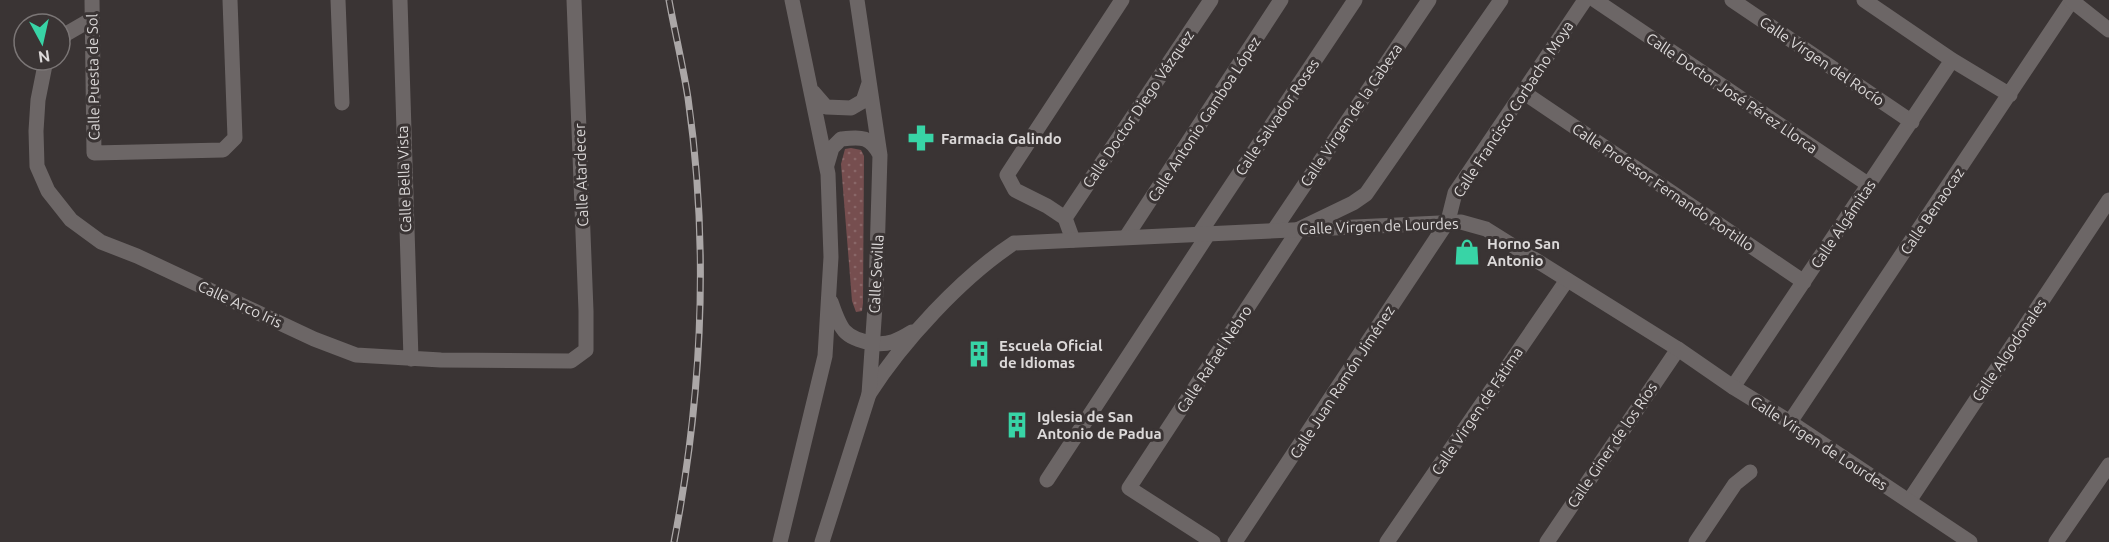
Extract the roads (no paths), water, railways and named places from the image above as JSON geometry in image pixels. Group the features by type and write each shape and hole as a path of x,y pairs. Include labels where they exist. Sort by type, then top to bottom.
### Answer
{"street":[{"name":"Calle Puesta de Sol","path":"92,0 94,153 223,150 235,138 230,0"},
{"path":"338,0 342,103"},
{"name":"Calle Bella Vista","path":"400,0 411,359"},
{"name":"Calle Atardecer","path":"574,0 586,350"},
{"path":"780,542 825,356 831,257 826,166 792,0"},
{"name":"Calle Sevilla","path":"822,542 869,394 880,155 857,0"},
{"path":"1073,240 1065,218 1015,190 1007,175 1122,0"},
{"name":"Calle Doctor Diego Vázquez","path":"1065,218 1211,0"},
{"name":"Calle Antonio Gamboa López","path":"1126,237 1281,0"},
{"name":"Calle Salvador Roses","path":"1047,480 1355,0"},
{"name":"Calle Virgen de la Cabeza","path":"1274,230 1429,0"},
{"path":"1299,229 1353,203 1366,194 1501,0"},
{"name":"Calle Francisco Corbacho Moya","path":"1448,221 1455,193 1585,0"},
{"name":"Calle Doctor José Pérez Llorca","path":"1595,0 1869,186"},
{"name":"Calle Virgen del Rocío","path":"1732,0 1912,122"},
{"path":"1864,0 1952,60 2010,95"},
{"path":"2071,0 2109,30"},
{"name":"Calle Benaocaz","path":"1790,422 2010,95 2071,0"},
{"path":"72,30 92,20"},
{"name":"Calle Algámitas","path":"1733,387 1952,60"},
{"name":"Calle Arco Iris","path":"44,72 38,99 37,166 48,191 71,220 101,242 137,256 324,343 356,355 411,359 571,361 586,350"},
{"path":"810,87 826,107 851,108 863,101 869,79"},
{"name":"Calle Profesor Fernando Portillo","path":"1523,92 1804,282"},
{"path":"826,166 832,148 841,138 869,140 880,155"},
{"name":"Calle Algodonales","path":"1909,501 2109,200"},
{"name":"Calle Virgen de Lourdes","path":"869,394 884,371 922,325 976,272 1014,243 1448,221 1475,224 1678,349 1970,542"},
{"name":"Calle Juan Ramón Jiménez","path":"1235,542 1448,221"},
{"name":"Calle Rafael Nebro","path":"1213,542 1129,488 1299,229"},
{"name":"Calle Virgen de Fátima","path":"1387,542 1567,280"},
{"path":"829,296 839,325 854,340 882,345 899,340 922,325"},
{"name":"Calle Giner de los Ríos","path":"1547,542 1678,349"},
{"path":"2056,542 2109,465"},
{"path":"1696,542 1735,484 1750,472"}],"railway":[{"path":"669,0 686,86 695,153 700,265 696,377 691,432 674,542"}],"place":[{"name":"Farmacia Galindo","path":"921,138"},
{"name":"Horno San Antonio","path":"1467,252"},
{"name":"Escuela Oficial de Idiomas","path":"979,354"},
{"name":"Iglesia de San Antonio de Padua","path":"1017,425"}]}
